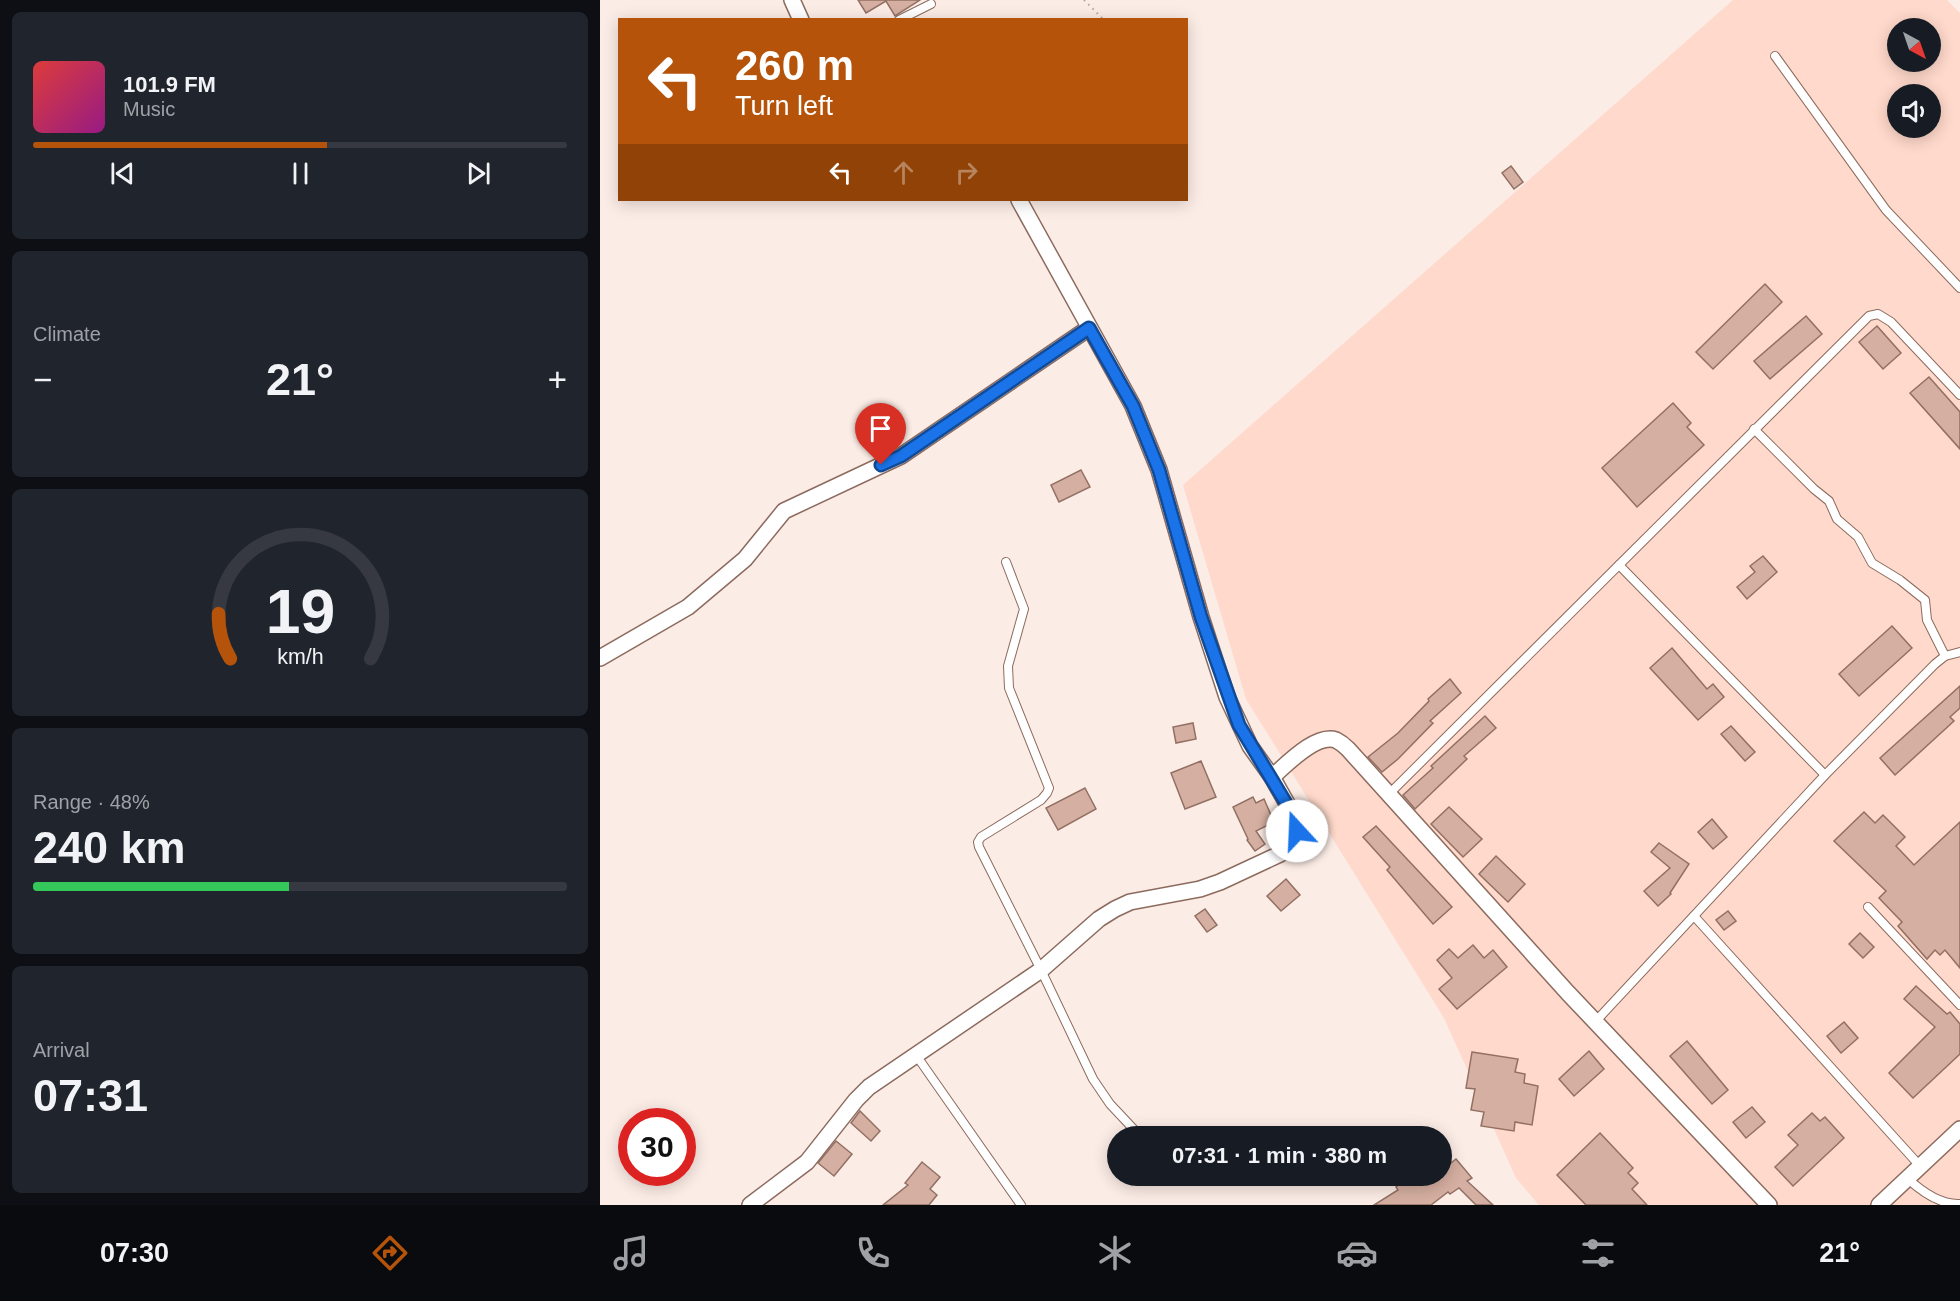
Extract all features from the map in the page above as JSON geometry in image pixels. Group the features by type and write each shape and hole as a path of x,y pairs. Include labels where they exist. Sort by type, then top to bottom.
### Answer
{"street":[{"path":"792,0 800,18"},
{"path":"750,1205 807,1162 869,1087 1041,970 1100,919 1130,902 1200,889 1220,882 1280,854 1292,843 1297,831 1295,818 1272,777 1250,746 1227,697 1201,617 1159,470 1137,416 1020,201"},
{"path":"600,658 688,607 745,559 784,512 901,456 1089,328"},
{"path":"1272,777 1308,747 1323,739 1336,740 1348,749 1560,985 1769,1205"},
{"path":"1879,1205 1960,1129"}],"lane":[{"path":"903,18 931,4"},
{"path":"1775,56 1886,210 1960,288"},
{"path":"1388,795 1869,316 1878,314 1891,322 1960,395"},
{"path":"1754,429 1829,501 1837,519 1858,537 1872,563 1900,580 1925,600 1927,621 1945,656"},
{"path":"1006,562 1024,609 1008,666 1009,688 1049,788 1041,800 987,832 978,842 983,857 1093,1078 1110,1104 1131,1126"},
{"path":"1619,565 1825,775"},
{"path":"1596,1021 1825,775 1945,656 1960,652"},
{"path":"1868,907 1960,1005"},
{"path":"1694,916 1920,1166"},
{"path":"916,1055 1021,1205"},
{"path":"1907,1178 1932,1197 1947,1203 1960,1204"}],"path":[{"path":"1084,0 1102,18"}],"shaded area":[{"path":"1733,0 1947,0 1960,13 1960,1205 1539,1205 1516,1178 1444,1018 1246,699 1183,485"}],"building":[{"path":"858,0 920,0 895,16 886,1 866,13"},
{"path":"1511,166 1523,182 1514,189 1502,173"},
{"path":"1765,284 1782,302 1713,369 1696,352"},
{"path":"1806,316 1822,334 1770,379 1754,361"},
{"path":"1877,326 1901,353 1883,369 1859,342"},
{"path":"1929,377 1960,412 1960,449 1910,393"},
{"path":"1673,403 1691,423 1687,427 1704,445 1637,507 1602,468"},
{"path":"1081,470 1090,487 1059,502 1051,485"},
{"path":"1763,556 1777,572 1747,599 1737,587 1755,572 1750,566"},
{"path":"1892,626 1912,648 1859,696 1839,674"},
{"path":"1672,648 1707,689 1713,684 1724,697 1698,720 1650,668"},
{"path":"1450,679 1461,693 1430,721 1433,723 1398,759 1382,772 1368,757 1398,733 1429,701 1428,699"},
{"path":"1960,686 1960,708 1950,717 1954,721 1895,775 1880,758"},
{"path":"1485,716 1496,728 1464,756 1467,759 1415,809 1403,795"},
{"path":"1193,723 1196,739 1176,743 1173,727"},
{"path":"1731,726 1755,752 1745,761 1721,734"},
{"path":"1201,761 1216,797 1185,809 1171,773"},
{"path":"1085,788 1096,809 1058,830 1046,808"},
{"path":"1253,797 1256,803 1264,799 1274,822 1256,831 1265,844 1255,851 1247,840 1233,807"},
{"path":"1449,807 1482,839 1463,857 1431,824"},
{"path":"1864,812 1875,823 1883,815 1905,837 1896,846 1914,865 1960,822 1960,968 1945,950 1940,955 1935,950 1927,959 1898,926 1902,922 1879,898 1886,891 1834,841"},
{"path":"1712,819 1727,837 1713,849 1698,832"},
{"path":"1376,826 1452,907 1433,924 1387,870 1390,867 1363,837"},
{"path":"1659,843 1689,864 1671,894 1658,906 1644,891 1670,868 1651,852"},
{"path":"1496,856 1525,884 1508,902 1479,874"},
{"path":"1286,879 1300,895 1281,911 1267,896"},
{"path":"1205,909 1217,925 1207,932 1195,916"},
{"path":"1728,911 1736,921 1724,930 1716,920"},
{"path":"1860,933 1874,947 1863,958 1849,944"},
{"path":"1473,945 1484,958 1493,950 1507,967 1457,1009 1439,989 1452,978 1437,960 1449,949 1458,958"},
{"path":"1916,986 1947,1014 1950,1012 1960,1024 1960,1054 1913,1098 1889,1073 1935,1027 1904,999"},
{"path":"1844,1022 1858,1038 1841,1053 1827,1036"},
{"path":"1687,1041 1728,1090 1712,1104 1670,1056"},
{"path":"1589,1051 1604,1069 1574,1096 1559,1079"},
{"path":"1472,1052 1518,1059 1515,1072 1525,1074 1524,1083 1538,1086 1532,1125 1515,1122 1514,1131 1481,1126 1484,1112 1471,1110 1475,1089 1466,1088"},
{"path":"1752,1107 1765,1122 1746,1138 1733,1122"},
{"path":"860,1111 880,1131 871,1141 851,1123"},
{"path":"1812,1113 1820,1121 1825,1117 1844,1138 1793,1186 1775,1167 1798,1145 1788,1135"},
{"path":"1600,1133 1633,1168 1628,1173 1638,1183 1632,1189 1647,1205 1586,1205 1557,1175"},
{"path":"836,1141 852,1154 834,1176 818,1163"},
{"path":"1456,1159 1472,1178 1467,1181 1493,1205 1476,1205 1459,1188 1450,1194 1448,1192 1431,1205 1374,1205 1398,1190 1397,1186 1452,1186 1452,1162"},
{"path":"922,1162 940,1177 930,1189 937,1195 929,1205 883,1205 908,1185 905,1183"}],"route":[{"path":"881,465 901,456 1089,328 1133,406 1159,470 1201,617 1227,697 1250,746 1272,777 1295,818 1297,831"}]}
